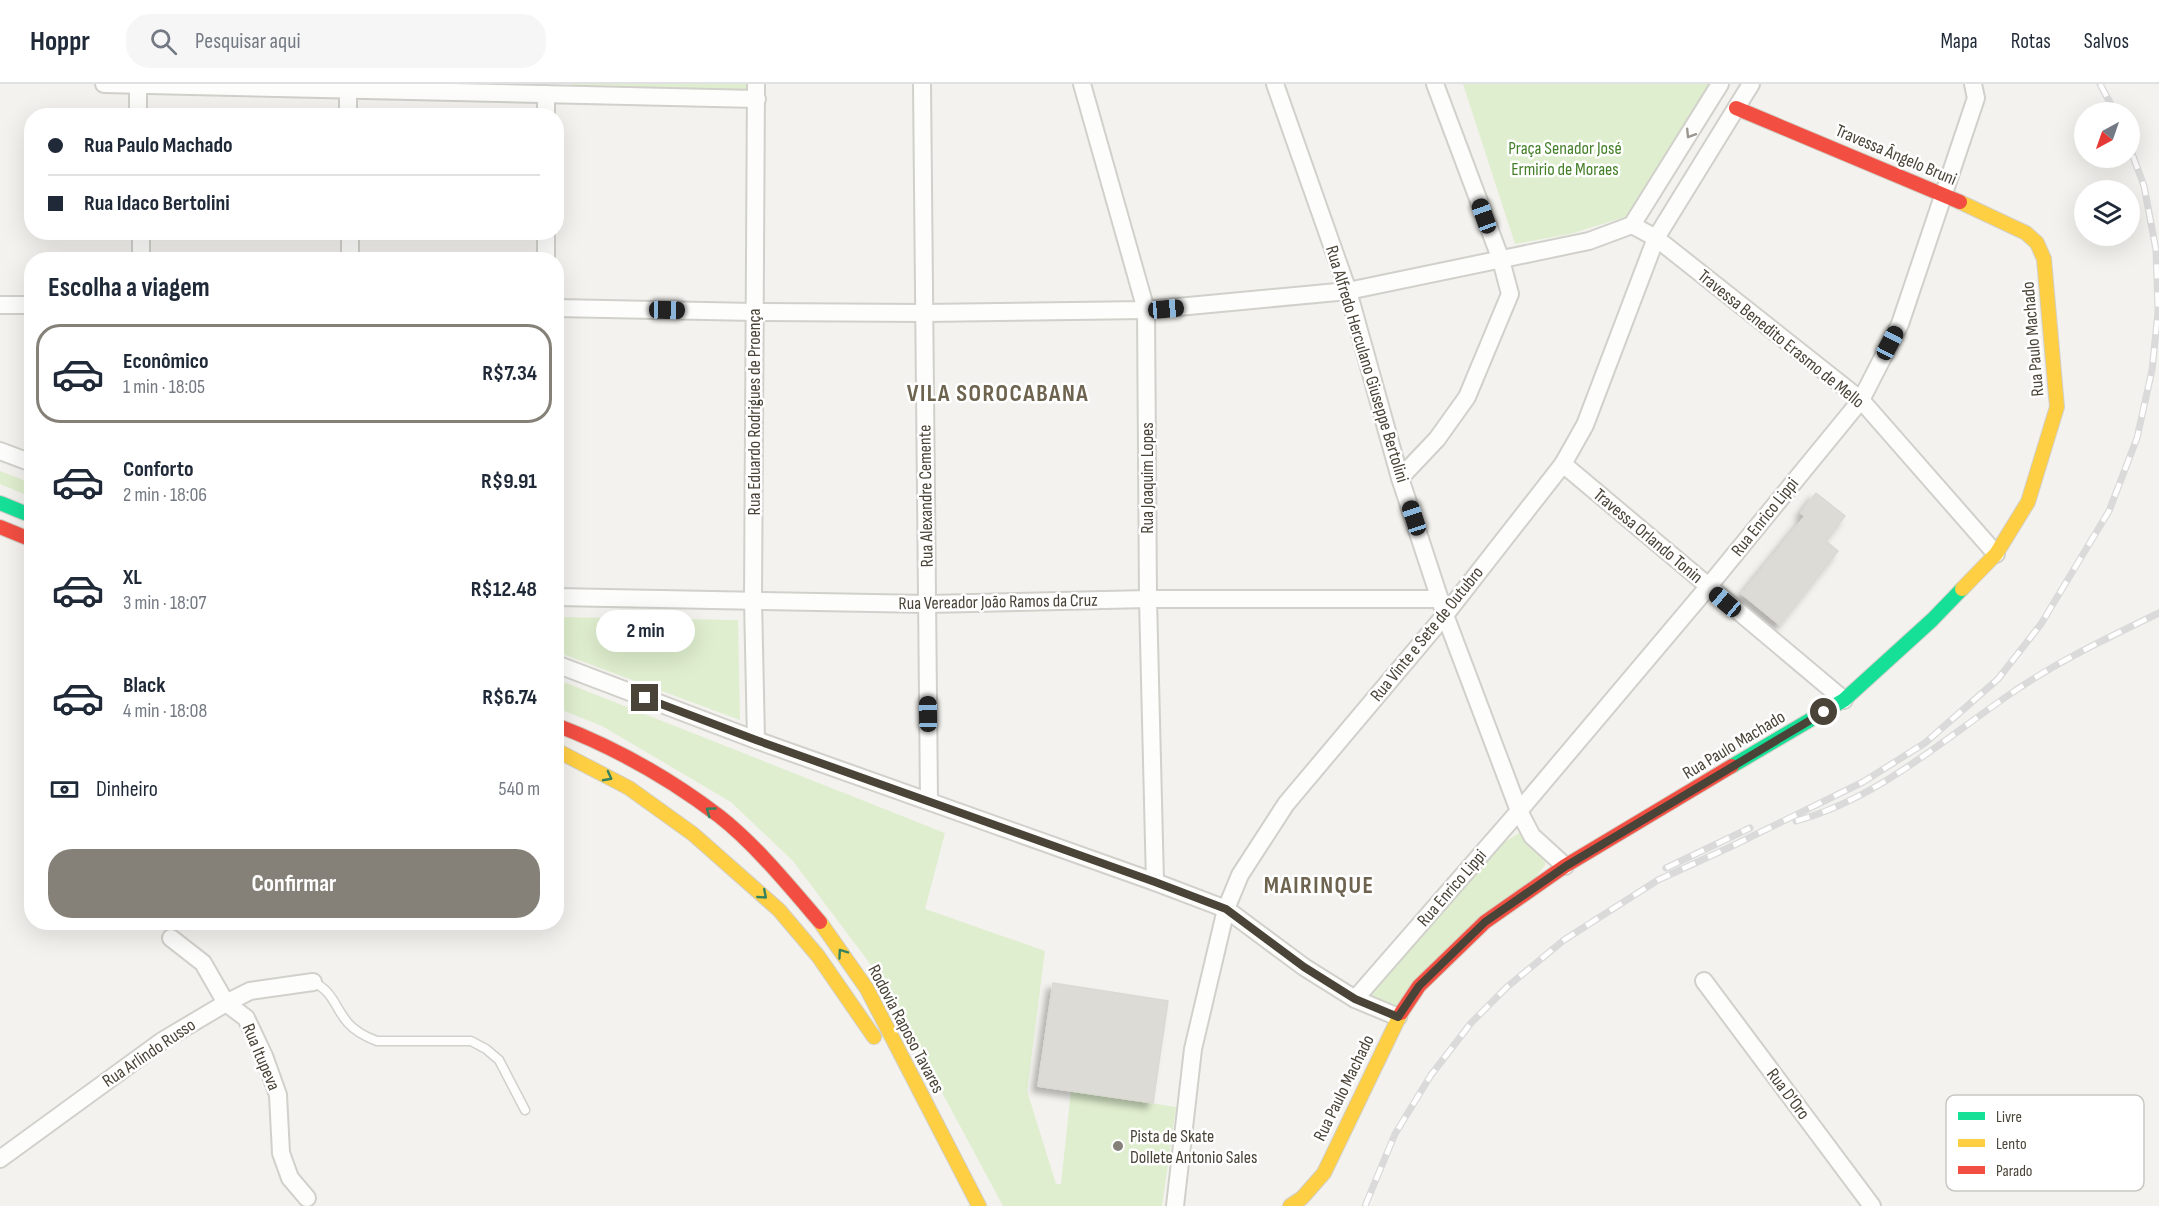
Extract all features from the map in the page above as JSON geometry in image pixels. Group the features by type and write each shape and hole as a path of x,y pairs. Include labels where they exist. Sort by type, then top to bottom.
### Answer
{"main road":[{"name":"Travessa Ângelo Bruni","path":"1736,108 1943,194 2026,233 2037,243"},
{"name":"Rua Paulo Machado","path":"1290,1206 1302,1198 1324,1173 1398,1017 1419,986 1485,922 1566,866 1844,700 1932,620 1996,554 2028,502 2057,407 2044,259 2037,243"},
{"path":"0,503 24,513"},
{"path":"0,527 24,537"},
{"name":"Rodovia Raposo Tavares","path":"564,728 598,741 661,776 720,818 776,871 826,929 867,989 979,1206"},
{"name":"Rodovia Raposo Tavares","path":"564,754 629,788 693,834 779,910 818,956 941,1133"}],"street":[{"path":"104,84 546,94 756,91"},
{"name":"Rua Alexandre Cemente","path":"922,84 929,801"},
{"name":"Rua Joaquim Lopes","path":"1082,84 1146,310 1148,600 1155,882"},
{"name":"Rua Alfredo Herculano Giuseppe Bertolini","path":"1275,84 1348,291 1401,478 1443,607 1519,811 1532,836 1566,866"},
{"path":"1401,478 1437,439 1467,397 1510,294 1501,260 1435,84"},
{"path":"564,308 924,314 1146,310 1348,291 1589,241 1632,225 1720,84"},
{"name":"Rua Vinte e Sete de Outubro","path":"1175,1206 1193,1049 1226,909 1240,875 1286,804 1443,607 1563,464 1585,425 1656,238 1751,84"},
{"name":"Rua Enrico Lippi","path":"1355,999 1519,811 1708,587 1861,400 1900,324 1976,98 1973,84"},
{"path":"138,85 138,108"},
{"path":"348,90 348,108"},
{"name":"Rua Eduardo Rodrigues de Proença","path":"756,91 753,600 756,740"},
{"path":"546,94 546,108"},
{"name":"Travessa Benedito Erasmo de Mello","path":"1632,225 1656,238 1861,400 1996,554"},
{"path":"0,305 24,305"},
{"path":"0,451 24,460"},
{"name":"Travessa Orlando Tonin","path":"1563,464 1844,700"},
{"name":"Rua Vereador João Ramos da Cruz","path":"564,597 927,604 1148,600 1443,607"},
{"path":"564,667 756,740 1226,909 1304,967 1355,999 1398,1017"},
{"name":"Rua Itupeva","path":"171,938 203,963 226,1003 246,1018 264,1056 278,1095 281,1153 290,1178 307,1198"},
{"name":"Rua D'Oro","path":"1704,981 1872,1206"},
{"name":"Rua Arlindo Russo","path":"0,1158 162,1041 226,1003 250,992 313,982"}],"lane":[{"path":"313,982 323,987 331,995 348,1023 363,1036 377,1041 471,1041 486,1049 499,1060 525,1110"}],"green space":[{"path":"571,84 749,84 750,96 571,87"},
{"name":"Praça Senador José Ermirio de Moraes","path":"1463,84 1709,84 1661,169 1625,217 1570,234 1515,244"},
{"path":"0,471 24,480 24,494 0,484"},
{"path":"564,617 738,620 740,720 564,655"},
{"path":"564,682 945,833 925,909 1045,951 1027,1091 1056,1184 1061,1184 1071,1091 1176,1107 1162,1206 1003,1206 880,977 793,861 731,802 602,726 564,711"},
{"path":"1519,833 1534,846 1546,864 1534,879 1394,1009 1371,996 1409,949 1502,844"}],"building":[{"path":"1816,493 1845,516 1826,541 1838,551 1780,625 1742,594 1805,516 1801,513"},
{"path":"1053,983 1168,1001 1153,1103 1038,1086"}],"railway":[{"path":"2100,84 2110,102"},
{"path":"1365,1206 1395,1134 1431,1075 1471,1023 1507,987 1564,940 1658,880 1863,782 1925,743 1998,679 2041,624 2109,511 2137,438 2152,370 2158,312 2156,250 2144,186 2137,168"},
{"path":"1796,821 1825,811 1879,785 2040,674 2159,613"},
{"path":"1666,868 1750,828"}],"traffic: fast":[{"path":"0,503 24,513"},
{"path":"1732,766 1844,700 1932,620 1962,589"}],"traffic: slow":[{"path":"1960,202 2026,233 2037,243 2044,259 2057,407 2028,502 1996,554 1962,589"},
{"path":"564,754 629,788 693,834 779,910 818,956 874,1037"},
{"path":"820,922 867,989 979,1206"},
{"path":"1290,1206 1302,1198 1324,1173 1401,1013"}],"traffic: jam":[{"path":"1736,108 1960,202"},
{"path":"0,527 24,537"},
{"path":"564,728 641,764 719,816 759,853 820,922"},
{"path":"1401,1013 1419,986 1485,922 1565,866 1732,766"}],"place":[{"name":"Pista de Skate Dollete Antonio Sales","path":"1118,1146"}],"district":[{"name":"VILA SOROCABANA","path":"998,393"},
{"name":"MAIRINQUE","path":"1319,885"}],"route":[{"path":"645,698 1226,909 1304,967 1355,999 1398,1017 1419,986 1485,922 1566,866 1824,712"}]}
